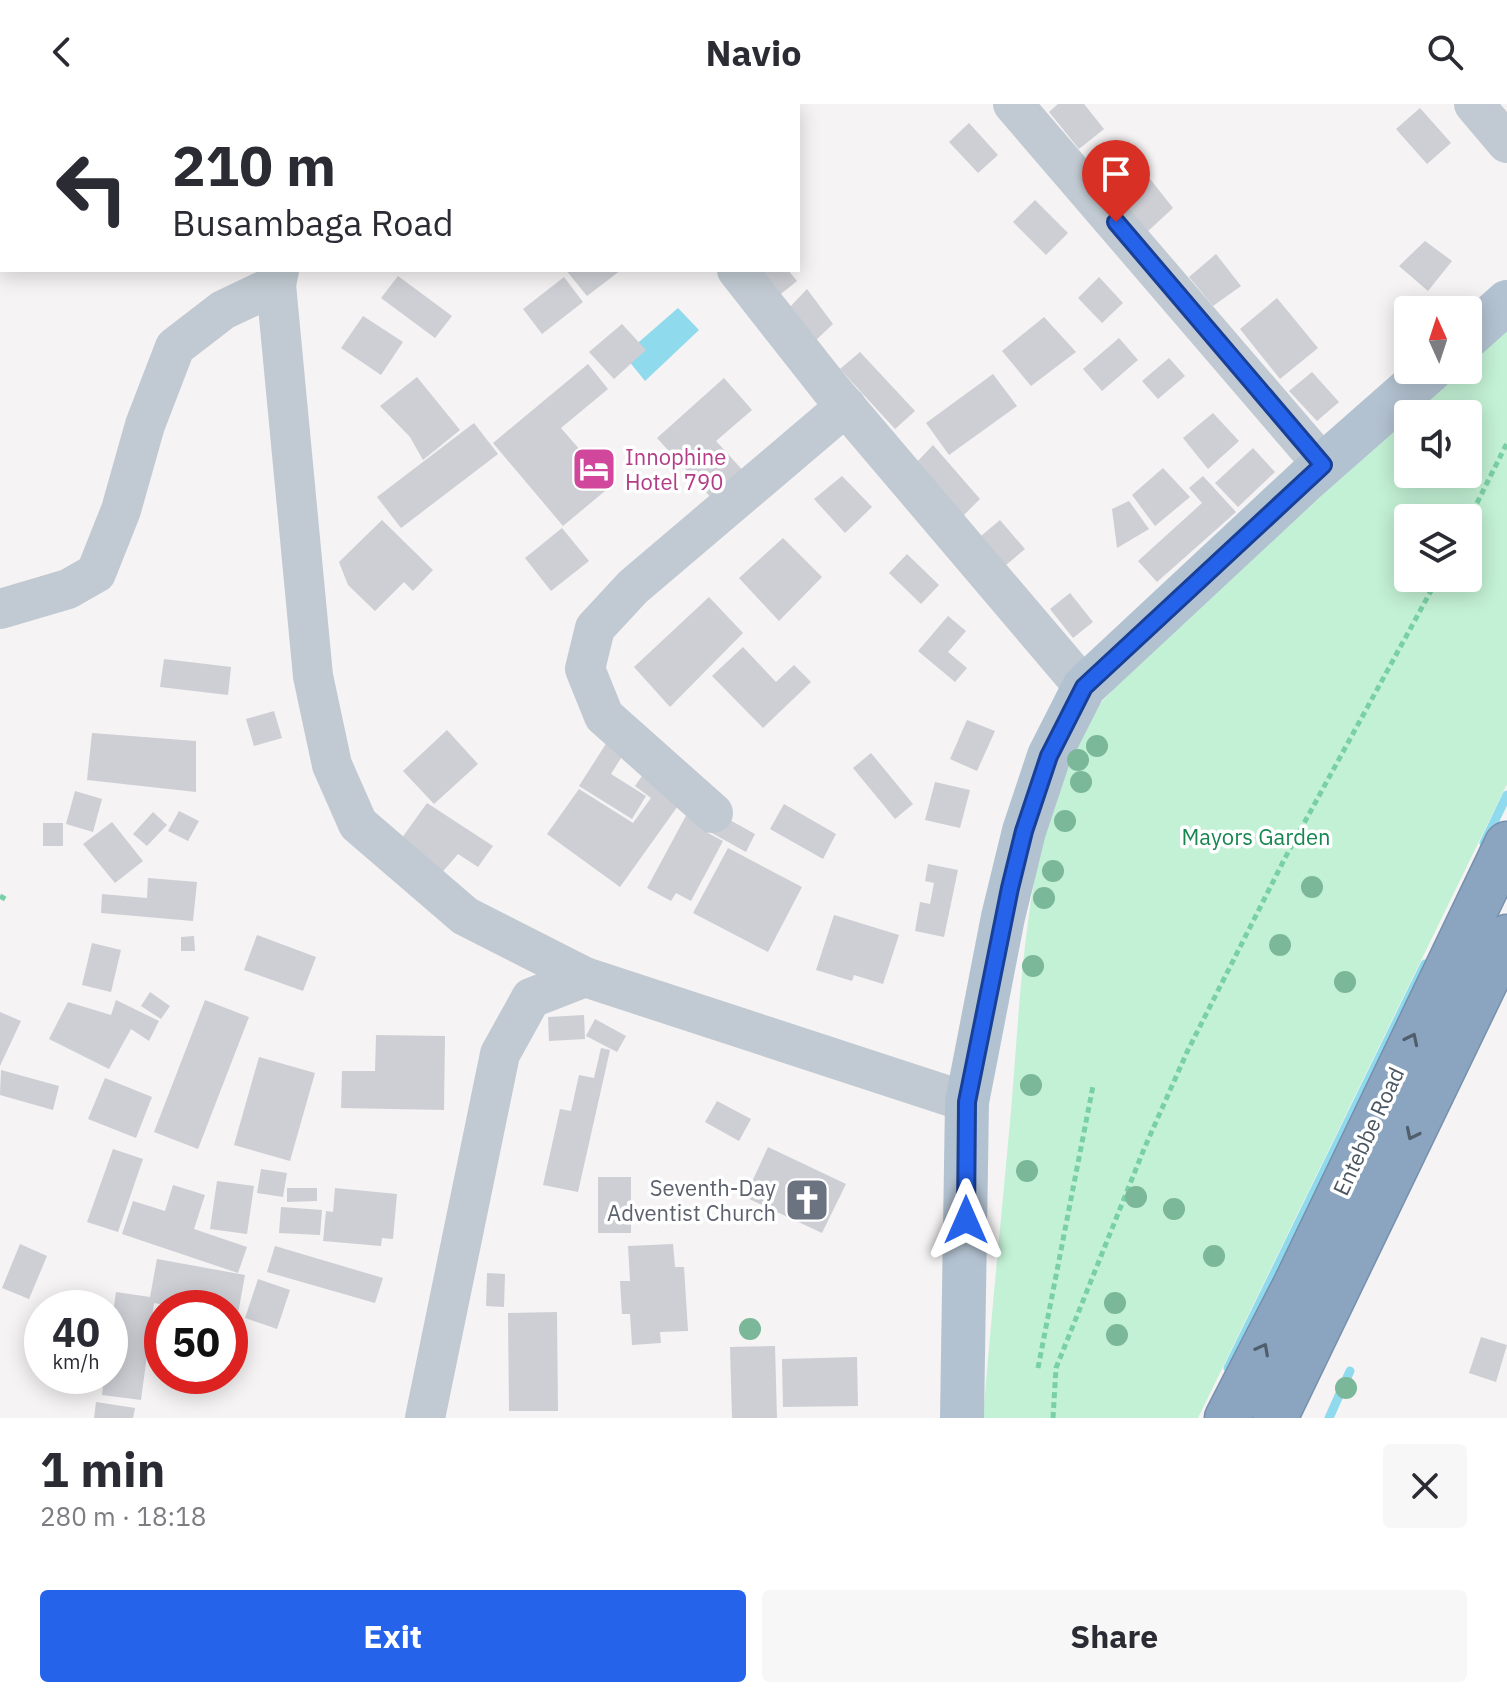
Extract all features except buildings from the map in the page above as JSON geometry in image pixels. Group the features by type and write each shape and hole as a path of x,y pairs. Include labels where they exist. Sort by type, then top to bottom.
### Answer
{"highway":[{"name":"Entebbe Road","path":"1227,1418 1296,1284 1507,844"},
{"name":"Entebbe Road","path":"1275,1418 1507,937"}],"main road":[{"path":"1482,324 1507,302"},
{"path":"962,1418 967,1102 1024,831 1049,756 1084,687 1323,465 1415,384"}],"street":[{"path":"1013,104 1323,465"},
{"path":"1474,104 1507,143"},
{"path":"739,272 846,406 1084,687"},
{"path":"0,609 68,589 96,573 121,510 145,425 175,347 223,310 278,278 313,676 332,765 358,824 465,916 585,977 967,1102"},
{"path":"713,813 604,716 585,669 595,628 633,587 846,406"},
{"path":"425,1418 500,1054 531,998 585,977"}],"path":[{"path":"1476,504 1507,443"},
{"path":"1053,1418 1056,1368 1144,1149 1187,1052 1278,870 1430,592"},
{"path":"0,896 7,900"},
{"path":"1038,1368 1093,1086"}],"green space":[{"name":"Mayors Garden","path":"1507,294 1507,784 1198,1418 983,1418 1032,895 1044,834 1060,778 1082,729 1111,692 1106,681 1394,430 1394,488 1482,488 1482,400 1428,400 1445,384 1482,384 1482,350 1493,340"}],"water":[{"path":"678,308 699,330 645,381 624,355"}],"waterway":[{"path":"1484,843 1507,795"},
{"path":"1228,1368 1425,964"},
{"path":"1329,1418 1350,1371"}],"place":[{"name":"Innophine Hotel 790","path":"594,469"},
{"name":"Seventh-Day Adventist Church","path":"807,1200"}],"route":[{"path":"966,1220 967,1102 1003,917 1024,831 1049,756 1084,687 1323,465 1116,222"}]}
